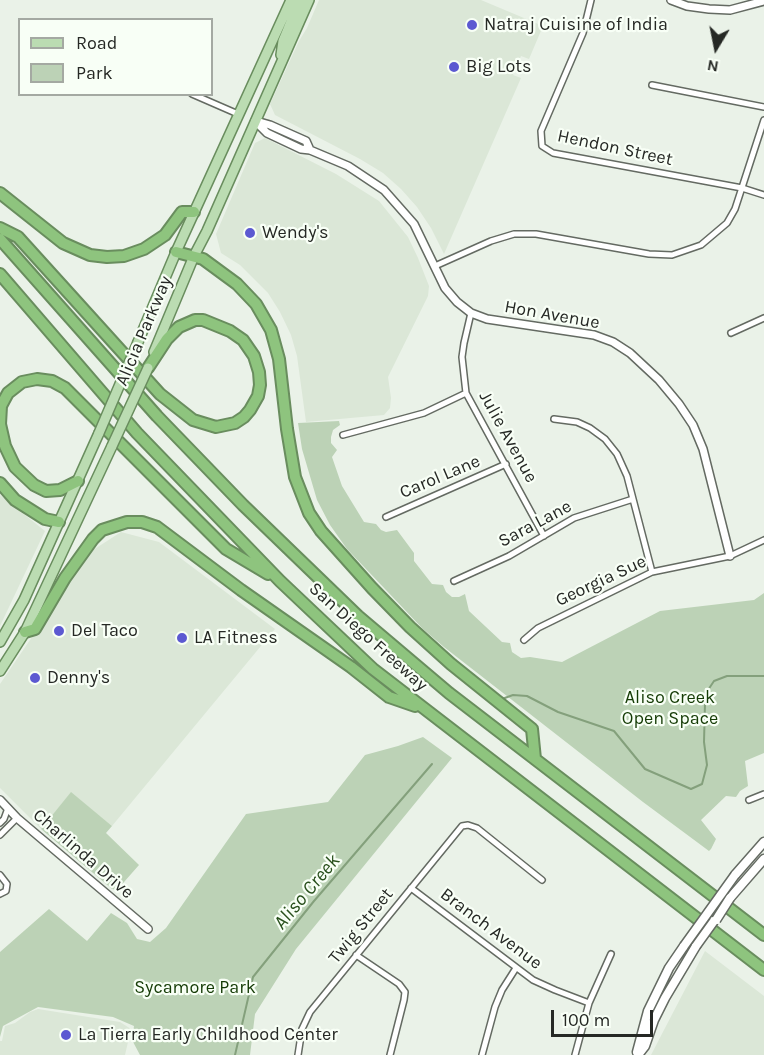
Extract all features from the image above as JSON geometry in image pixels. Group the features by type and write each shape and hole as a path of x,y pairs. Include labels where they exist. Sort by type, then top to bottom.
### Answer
{"highway":[{"path":"0,193 63,243 90,255 107,257 124,256 144,249 165,235 182,212 195,212"},
{"path":"0,228 18,237 160,394 193,420 216,427 235,423 250,410 261,385 254,356 243,340 230,331 203,320 195,320 179,327 167,339 148,369"},
{"name":"San Diego Freeway","path":"0,239 157,416 243,505 358,615 456,699 764,935"},
{"path":"176,252 203,259 237,284 256,304 271,330 279,359 286,429 298,488 309,513 321,531 410,627 451,664 532,729 535,759"},
{"name":"San Diego Freeway","path":"0,274 137,433 280,581 373,669 764,970"},
{"path":"78,481 60,490 46,491 34,485 15,467 5,446 0,424 2,406 8,393 22,382 37,379 52,381 65,388 226,549 280,581"},
{"path":"0,483 15,500 55,522"},
{"path":"23,635 35,629 65,578 102,530 127,522 142,522 157,527 389,697 424,710"}],"main road":[{"name":"Alicia Parkway","path":"0,642 24,600 55,522 78,481 176,252 291,0"},
{"path":"278,69 283,41 300,0"},
{"name":"Alicia Parkway","path":"0,671 23,635 148,369 194,256 309,0"},
{"path":"238,114 255,121"},
{"path":"55,522 75,527"},
{"path":"7,630 23,635"},
{"path":"637,1055 648,1011 669,968 735,875 764,842"},
{"path":"637,1055 645,1046 654,1020 696,946 742,884 764,859"}],"street":[{"name":"Hendon Street","path":"591,0 583,33 541,131 542,146 553,153 742,188 764,195"},
{"path":"671,0 687,6 730,10 764,2"},
{"path":"652,85 764,107"},
{"path":"197,96 238,114"},
{"path":"435,266 490,241 514,234 536,234 649,254 672,255 701,245 713,237 731,216 764,120"},
{"name":"Hon Avenue","path":"255,121 267,133 301,149 310,150 348,166 384,190 414,224 445,288 471,313 487,319 594,335 613,342 630,353 659,380 693,425 703,449 730,556"},
{"name":"Julie Avenue","path":"471,313 462,357 466,393 544,536"},
{"path":"730,333 764,318"},
{"path":"343,435 424,413 466,393"},
{"path":"554,419 582,423 605,439 620,459 652,572"},
{"name":"Carol Lane","path":"386,517 506,464"},
{"name":"Sara Lane","path":"454,581 509,556 574,518 633,499"},
{"name":"Georgia Sue","path":"524,640 537,628 652,572 730,556 764,540"},
{"path":"749,800 764,794"},
{"name":"Charlinda Drive","path":"0,800 17,818 148,929"},
{"path":"0,823 8,808"},
{"path":"0,835 17,818"},
{"name":"Twig Street","path":"298,1055 307,1017 456,833 465,825 477,828 542,880"},
{"path":"0,876 7,884 6,891 0,894"},
{"name":"Branch Avenue","path":"411,888 516,968 546,987 589,1003"},
{"path":"575,1055 589,1003 611,954"},
{"path":"356,955 399,984 405,992 390,1055"},
{"path":"482,1055 495,1007 502,990 516,968"}],"shaded area":[{"path":"319,0 481,0 543,26 529,59 521,56 513,75 521,78 444,254 417,207 383,173 275,115 270,104"},
{"path":"265,138 336,174 379,201 408,237 418,258 429,286 428,296 388,377 390,408 384,415 306,422 297,356 291,335 280,312 268,293 240,265 221,253 216,234 255,143"},
{"path":"0,495 45,531 0,626"},
{"path":"121,532 159,542 275,629 112,826 71,793 41,829 0,788 0,684 90,552"},
{"path":"705,951 764,996 764,1055 651,1055"},
{"name":"La Tierra Early Childhood Center","path":"38,1009 120,1022 131,1029 125,1055 0,1055 0,1041 2,1041 5,1026 15,1023"}],"green space":[{"name":"Aliso Creek Open Space","path":"339,421 340,425 333,430 331,437 331,443 337,450 332,457 342,486 364,522 376,524 386,532 397,530 414,553 414,561 432,584 443,585 452,597 465,594 469,611 502,642 510,643 512,652 521,658 530,657 562,662 660,611 754,600 764,593 764,753 745,761 748,786 736,797 726,796 701,820 716,839 709,851 444,647 423,629 347,549 330,525 317,500 302,449 298,423"},
{"name":"Sycamore Park","path":"423,737 452,758 296,949 255,1014 250,1055 140,1055 132,1040 134,1026 113,1017 38,1007 3,1026 0,1037 0,952 49,909 87,941 111,913 127,923 137,939 150,942 166,928 246,814 328,802 365,755"},
{"path":"71,792 112,826 106,833 139,865 117,890 112,889 41,829"}],"waterway":[{"name":"Aliso Creek","path":"502,699 513,695 527,696 558,712 614,731 645,769 691,789 702,784 707,765 704,742 705,703 708,690 714,681 727,676 764,676"},
{"name":"Aliso Creek","path":"235,1055 253,977 314,901 432,764"}],"place":[{"name":"Natraj Cuisine of India","path":"472,25"},
{"name":"Big Lots","path":"454,67"},
{"name":"Wendy's","path":"250,233"},
{"name":"Del Taco","path":"59,631"},
{"name":"LA Fitness","path":"182,638"},
{"name":"Denny's","path":"35,678"},
{"name":"La Tierra Early Childhood Center","path":"66,1035"}]}
